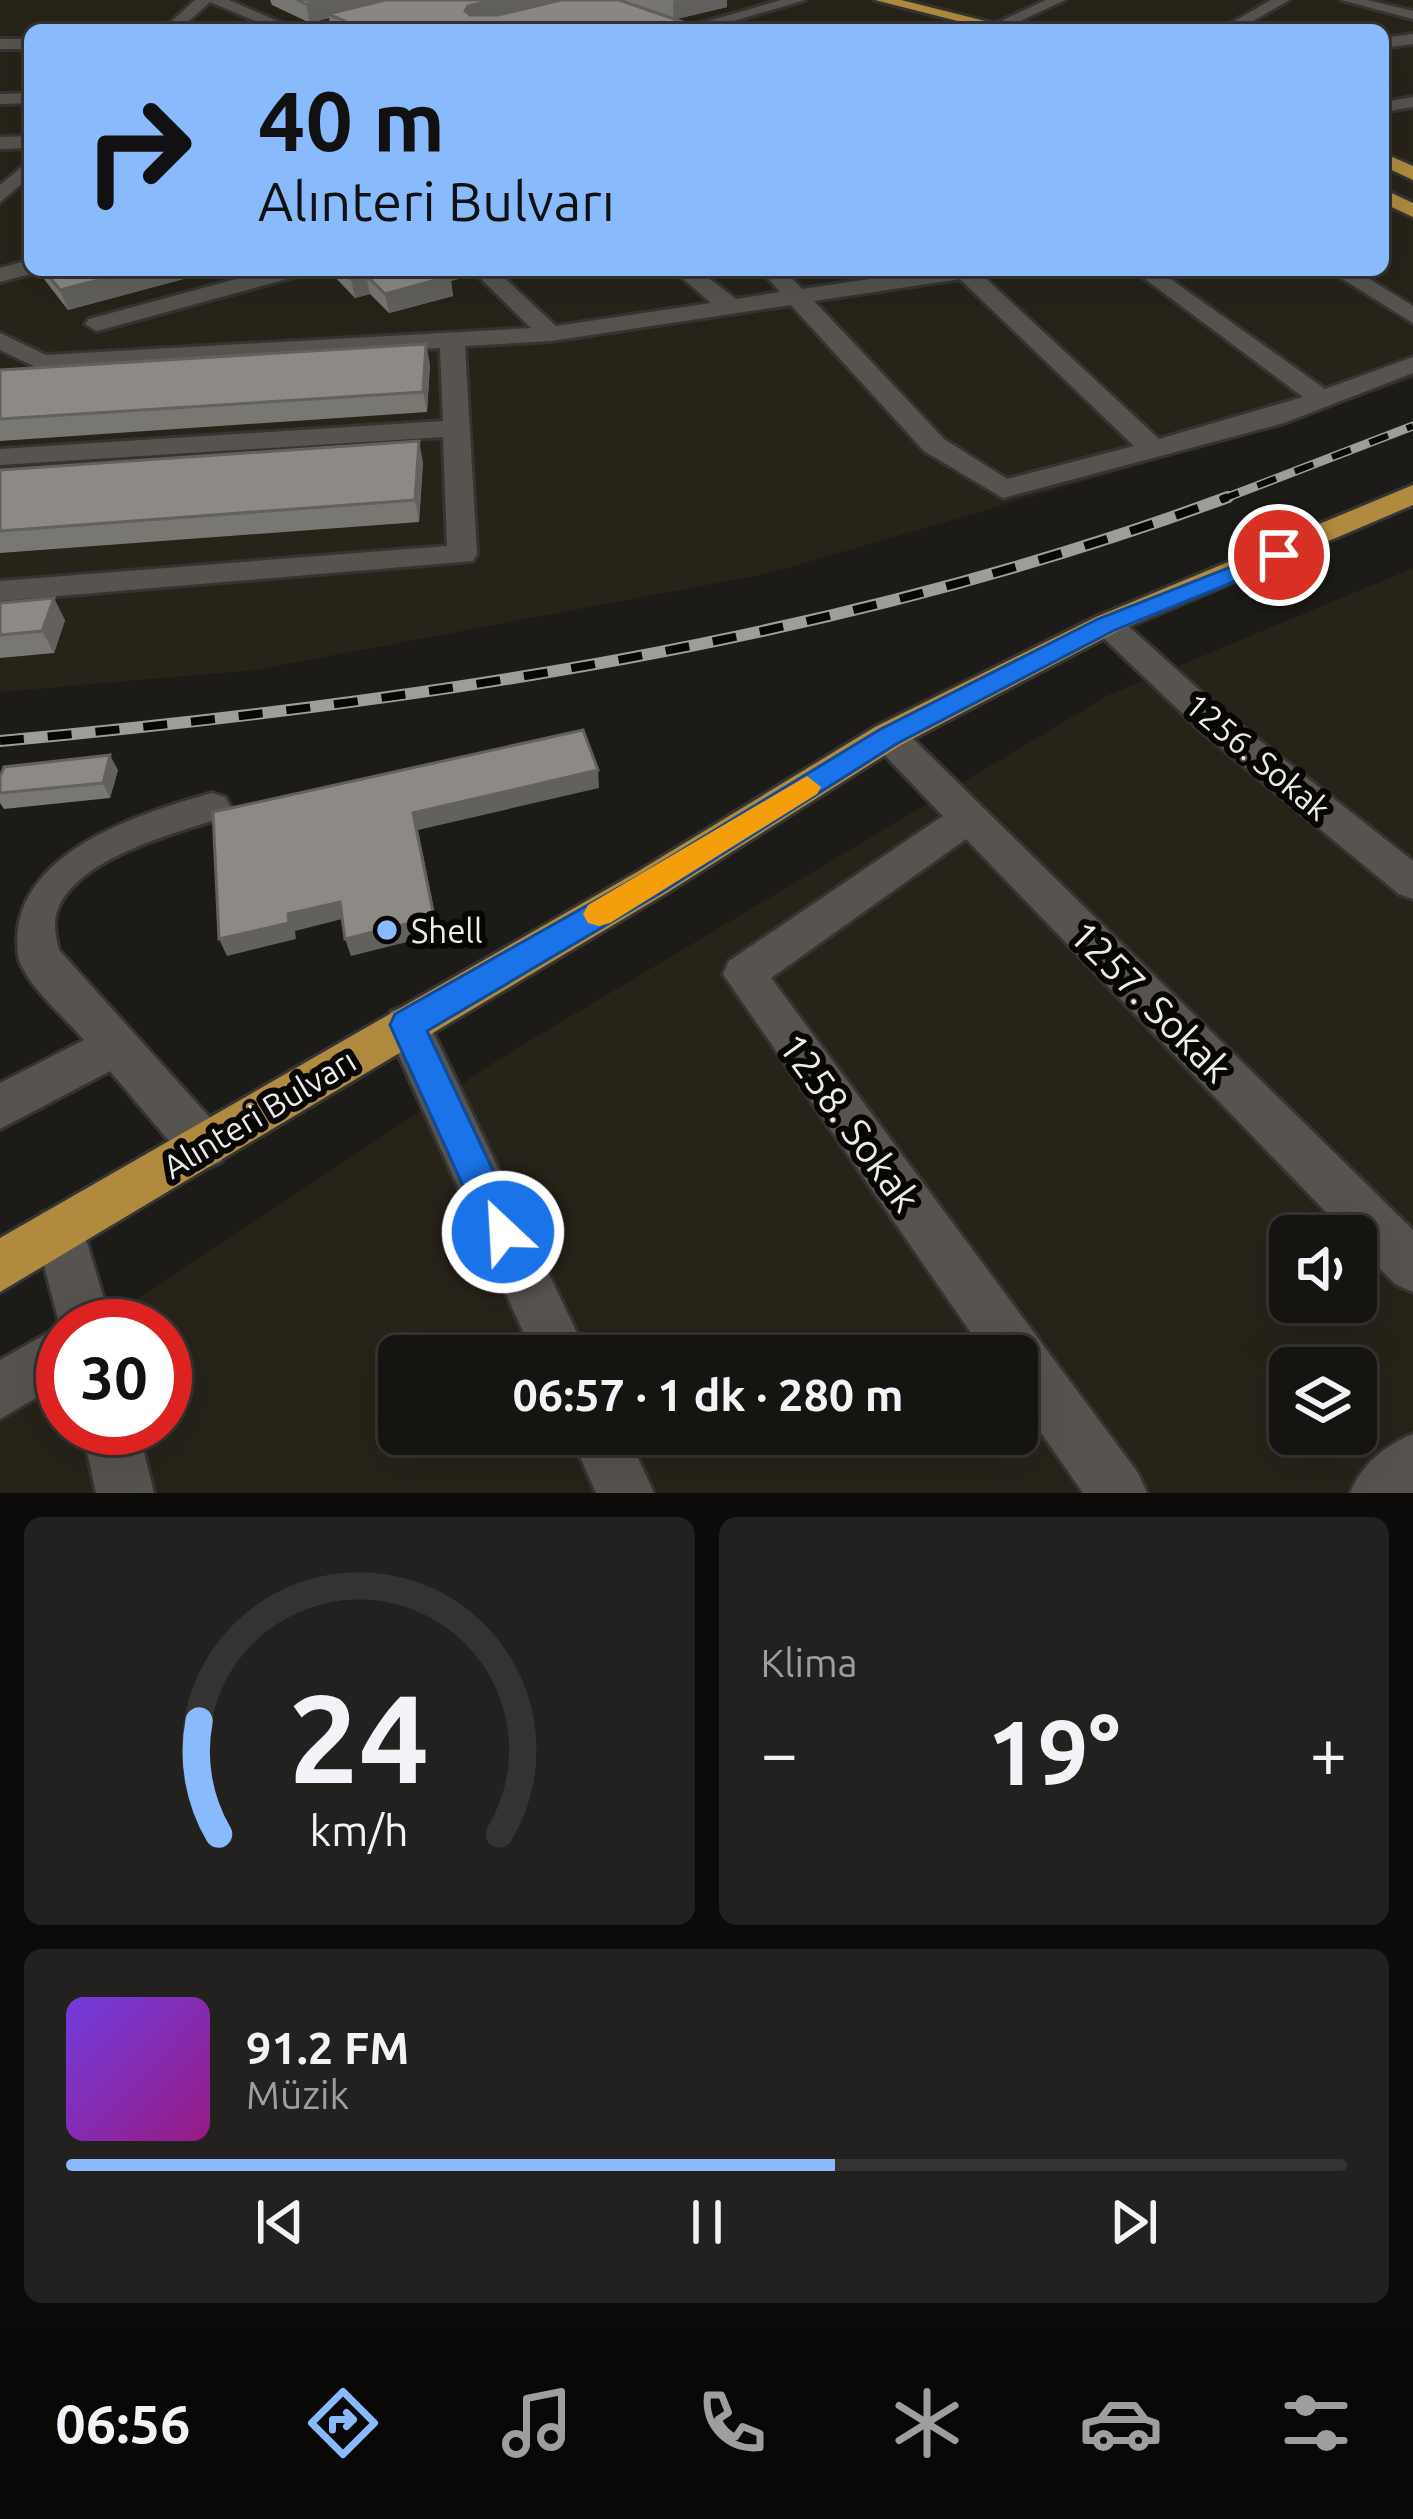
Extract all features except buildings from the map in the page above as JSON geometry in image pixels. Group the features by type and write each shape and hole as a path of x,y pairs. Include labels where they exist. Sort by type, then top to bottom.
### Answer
{"main road":[{"path":"876,3 984,24"},
{"path":"876,3 953,24"},
{"path":"1391,197 1413,212"},
{"name":"Alınteri Bulvarı","path":"0,1266 651,884 888,736 1106,624 1279,555 1413,494"},
{"name":"Alınteri Bulvarı","path":"1279,555 1413,513"}],"street":[{"path":"177,24 205,0"},
{"path":"223,3 261,0"},
{"path":"334,24 436,0"},
{"path":"752,0 774,7"},
{"path":"706,24 798,0"},
{"path":"1013,24 1058,0"},
{"path":"1238,24 1282,0"},
{"path":"1348,0 1413,15"},
{"path":"223,3 275,24"},
{"path":"0,196 24,172"},
{"path":"97,324 272,276"},
{"path":"489,276 550,334"},
{"path":"692,276 730,306"},
{"path":"777,276 934,445 1003,489 1322,399 1413,364"},
{"path":"0,367 550,334 931,276"},
{"path":"970,276 1153,449"},
{"path":"1152,276 1322,399"},
{"path":"1349,276 1413,316"},
{"path":"0,592 462,554 452,338"},
{"path":"0,340 42,362"},
{"path":"0,457 453,428"},
{"name":"1256. Sokak","path":"1106,624 1214,723 1413,883"},
{"name":"1257. Sokak","path":"888,736 1413,1267"},
{"path":"204,1146 31,945 27,931 33,902 62,864 108,839 212,807"},
{"name":"1258. Sokak","path":"970,817 744,974 1118,1493"},
{"path":"407,1025 551,1335"},
{"path":"0,1107 116,1045"},
{"path":"60,1231 79,1299"},
{"path":"0,1392 36,1369"},
{"path":"116,1455 125,1493"},
{"path":"608,1455 625,1493"},
{"path":"1379,1493 1413,1462"}],"shaded area":[{"path":"0,0 1413,0 1413,379 1272,427 770,573 255,670 0,692"},
{"path":"1413,568 1413,1493 0,1493 0,1390 36,1366 36,1455 192,1455 192,1299 137,1299 501,1058 1109,695"}],"railway":[{"path":"1226,498 1413,426"},
{"path":"0,741 311,707 622,659 929,591 1080,548 1226,498"},
{"path":"1220,500 1226,498"}],"slow traffic":[{"path":"599,914 807,787"}],"place":[{"name":"Shell","path":"387,930"}],"route":[{"path":"503,1232 407,1025 651,884 888,736 1106,624 1279,555"}]}
